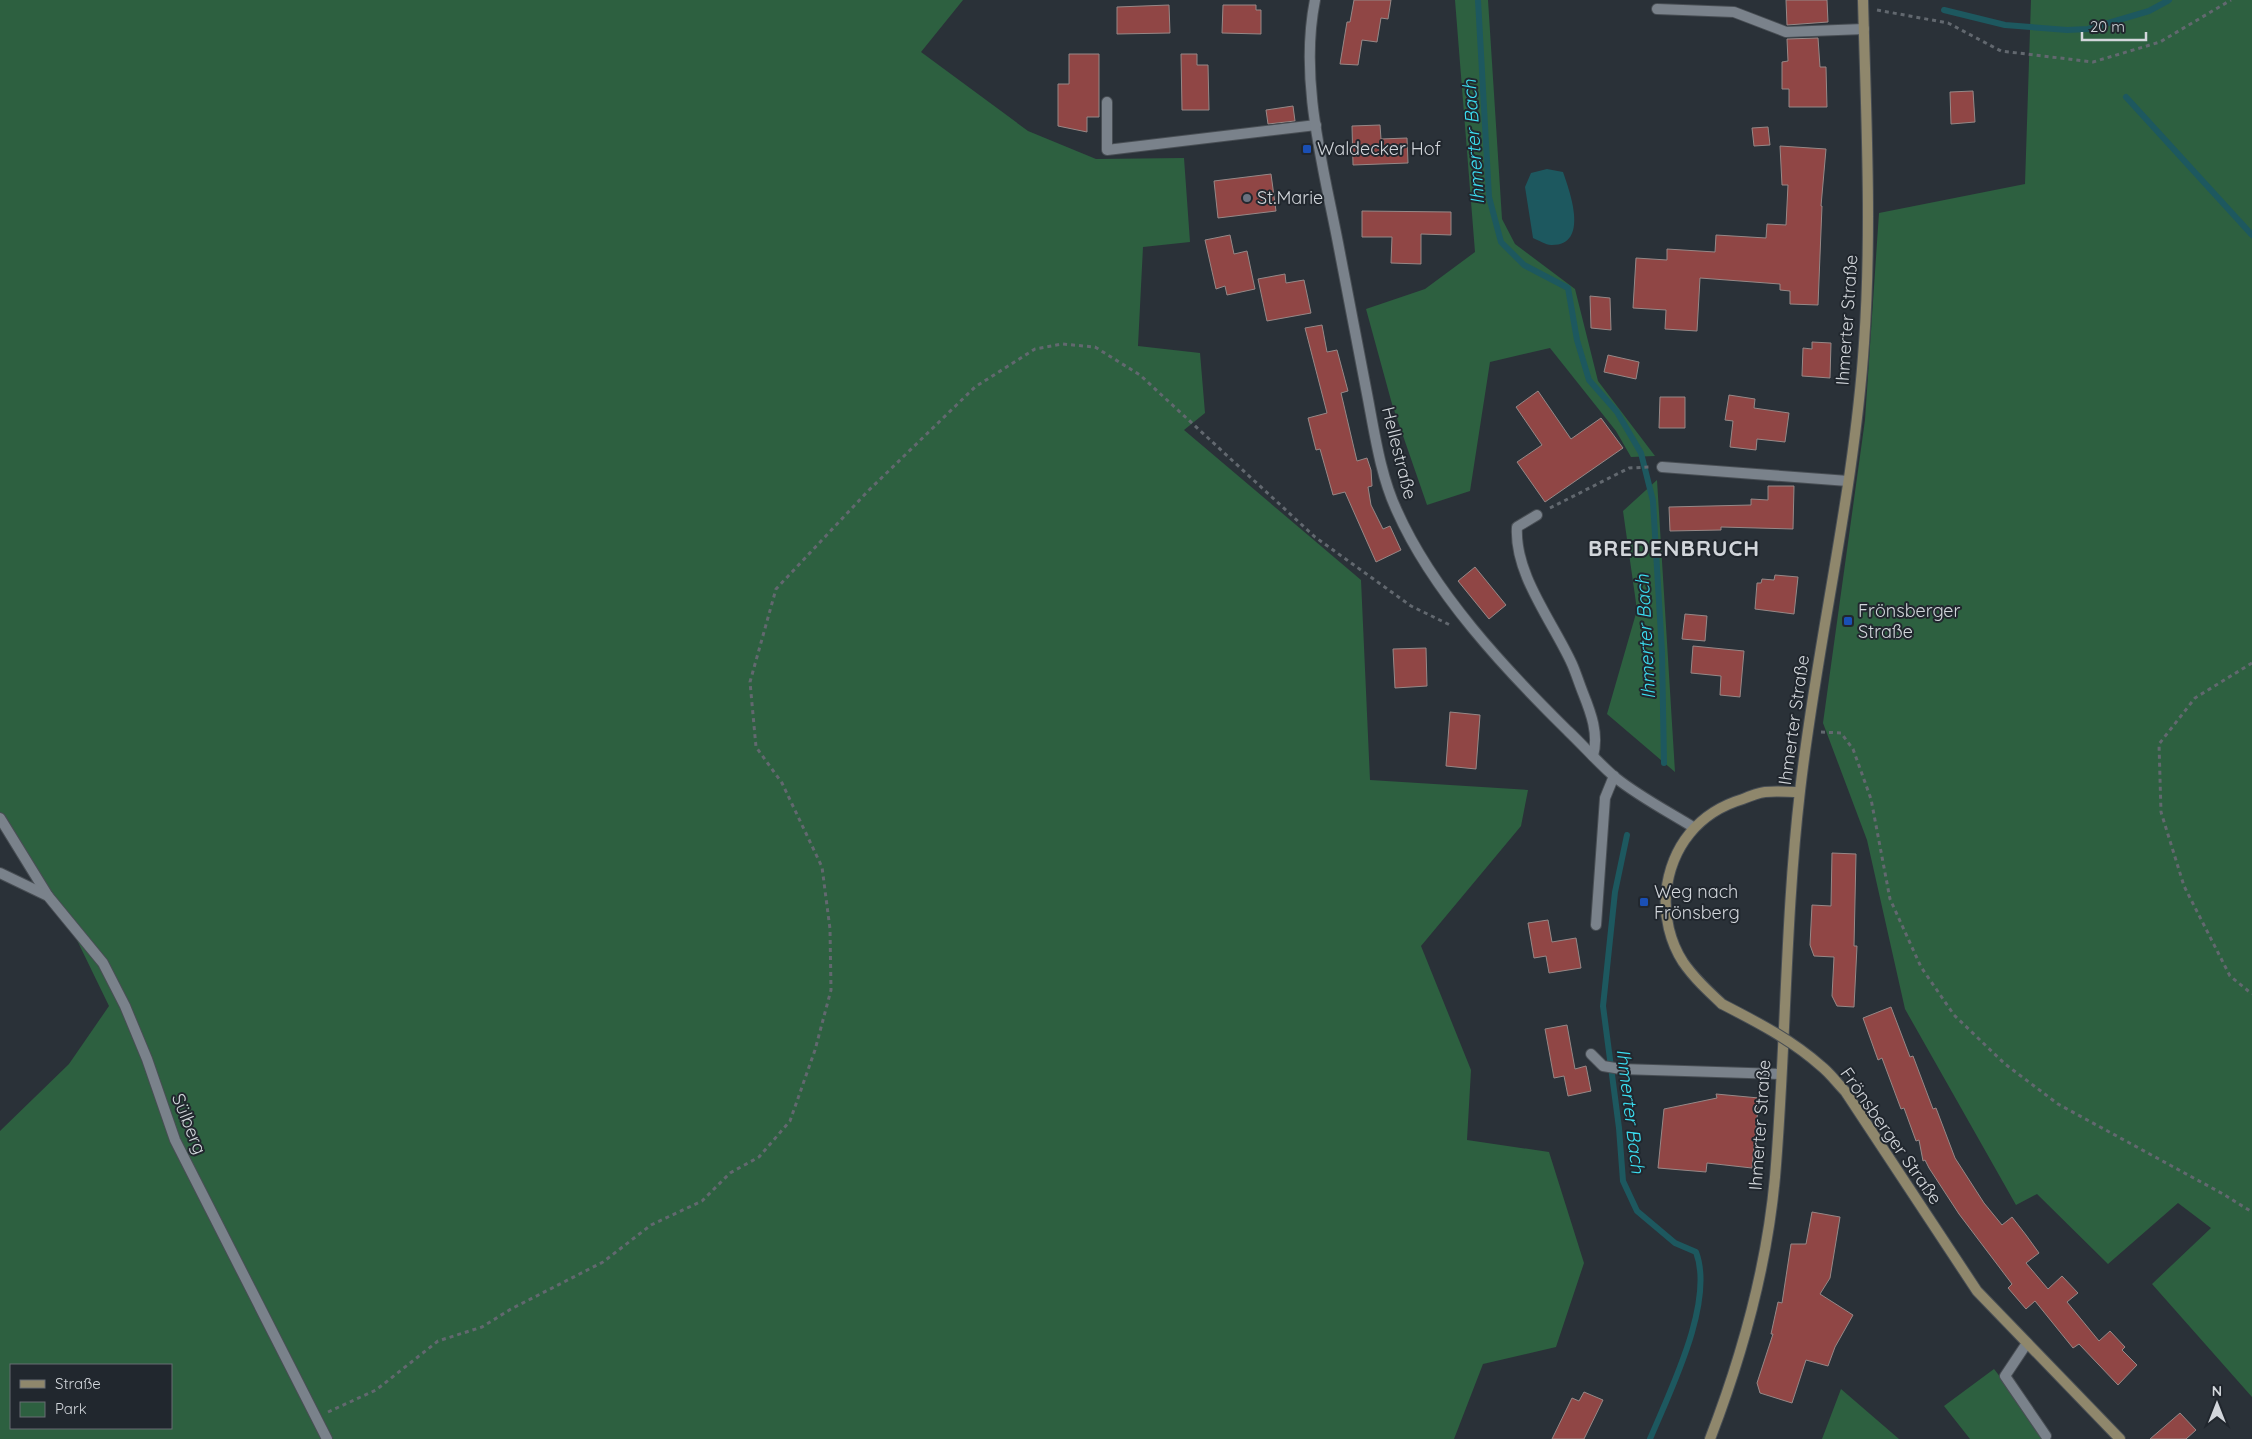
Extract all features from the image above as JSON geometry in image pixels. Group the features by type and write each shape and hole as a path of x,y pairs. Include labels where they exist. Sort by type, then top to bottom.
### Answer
{"main road":[{"name":"Ihmerter Straße","path":"1710,1439 1723,1405 1743,1340 1762,1261 1775,1180 1780,1074 1800,792 1825,618 1848,481 1864,344 1869,219 1863,4"},
{"name":"Frönsberger Straße","path":"1800,792 1764,792 1736,801 1714,811 1693,827 1681,844 1668,878 1666,901 1667,922 1682,961 1698,982 1722,1004 1768,1028 1795,1045 1822,1066 1845,1091 1977,1290 2120,1439"}],"street":[{"name":"Hellestraße","path":"1315,0 1311,19 1310,48 1316,125 1373,423 1384,473 1396,510 1436,578 1484,642 1531,695 1614,776 1642,797 1693,827"},
{"path":"1657,9 1734,12 1786,32 1864,29"},
{"path":"1107,102 1107,150 1316,125"},
{"path":"1662,467 1848,481"},
{"path":"1537,515 1517,527 1516,544 1532,588 1572,664 1588,705 1595,735 1596,746 1593,756"},
{"path":"1596,925 1605,798 1614,776"},
{"path":"0,818 48,896"},
{"name":"Sülberg","path":"0,873 48,896 103,962 125,1006 143,1050 175,1140 327,1439"},
{"path":"1591,1054 1603,1066 1621,1069 1780,1074"},
{"path":"2028,1343 2005,1376 2046,1436"}],"path":[{"path":"1863,4 1948,23 2001,51 2093,62 2160,42 2231,0"},
{"path":"317,1418 376,1390 438,1341 482,1327 511,1309 603,1262 651,1225 702,1201 730,1173 759,1157 790,1121 815,1050 832,990 830,929 822,867 782,783 756,747 750,682 776,589 868,490 975,387 1035,349 1062,344 1095,347 1140,375 1315,537 1411,606 1451,626"},
{"path":"1537,515 1630,468"},
{"path":"2252,663 2196,698 2159,744 2161,812 2184,886 2230,976 2252,994"},
{"path":"1842,733 1853,749 1871,799 1890,899 1921,967 1954,1015 2005,1064 2058,1104 2223,1194 2252,1212"}],"green space":[{"path":"0,0 963,0 921,52 1028,131 1096,159 1184,158 1190,242 1143,247 1138,346 1200,353 1205,413 1184,430 1361,580 1370,780 1528,790 1521,826 1421,946 1471,1070 1467,1140 1549,1152 1584,1263 1556,1347 1483,1364 1454,1439 0,1439 0,1131 69,1064 109,1006 75,936 0,824"},
{"path":"1455,0 1488,0 1502,219 1515,244 1575,289 1598,381 1655,456 1631,457 1616,431 1550,348 1490,362 1470,491 1427,505 1392,404 1366,309 1425,289 1475,252"},
{"path":"2031,0 2252,0 2252,1397 2152,1284 2211,1228 2178,1203 2108,1264 2037,1194 2016,1205 1905,1009 1867,840 1823,723 1865,420 1879,213 2025,184"},
{"path":"1657,480 1675,772 1607,714 1637,610 1623,511"},
{"path":"1994,1369 2046,1436 2042,1439 1970,1439 1944,1406"},
{"path":"1841,1389 1899,1439 1822,1439"}],"water":[{"path":"1547,169 1563,172 1573,204 1574,216 1574,228 1570,237 1563,243 1551,245 1533,238 1525,187 1531,173"}],"building":[{"path":"1354,0 1391,0 1388,19 1381,18 1377,42 1362,40 1358,65 1340,64 1347,22 1350,22"},
{"path":"1786,0 1827,0 1828,22 1787,25"},
{"path":"1169,5 1170,33 1117,34 1117,7"},
{"path":"1223,5 1256,5 1256,10 1261,10 1261,34 1222,33"},
{"path":"1818,38 1820,67 1826,67 1827,107 1789,107 1789,89 1782,89 1782,62 1788,61 1787,39"},
{"path":"1069,54 1099,54 1099,117 1087,117 1087,132 1058,126 1058,84 1069,84"},
{"path":"1181,54 1197,54 1197,65 1208,65 1209,110 1182,110"},
{"path":"1973,91 1975,122 1951,124 1950,92"},
{"path":"1293,106 1295,121 1268,124 1266,110"},
{"path":"1380,125 1381,139 1407,138 1408,163 1353,165 1352,126"},
{"path":"1768,127 1770,145 1754,146 1752,128"},
{"path":"1780,146 1826,149 1821,206 1818,305 1790,304 1790,291 1780,290 1780,284 1700,278 1697,331 1665,329 1666,310 1633,308 1636,258 1667,260 1667,249 1715,252 1716,235 1766,238 1767,224 1786,225 1788,185 1782,185"},
{"path":"1271,174 1276,211 1218,218 1214,181"},
{"path":"1362,211 1451,212 1451,235 1421,234 1421,264 1391,263 1392,237 1362,237"},
{"path":"1230,235 1234,254 1247,251 1255,289 1227,295 1225,286 1216,289 1205,240"},
{"path":"1285,274 1286,283 1304,280 1311,313 1267,321 1258,279"},
{"path":"1590,296 1610,298 1611,330 1591,328"},
{"path":"1322,325 1327,352 1337,350 1348,391 1341,393 1357,461 1367,458 1371,470 1372,486 1368,487 1371,505 1383,529 1390,526 1401,550 1376,562 1345,492 1333,495 1320,449 1316,450 1308,418 1327,413 1305,328"},
{"path":"1812,342 1831,343 1830,378 1802,376 1803,348 1812,349"},
{"path":"1608,355 1639,362 1636,379 1604,372"},
{"path":"1538,391 1571,439 1601,418 1623,448 1545,502 1517,462 1542,445 1516,407"},
{"path":"1729,395 1755,399 1754,408 1789,413 1785,442 1757,439 1756,450 1730,447 1733,421 1725,420"},
{"path":"1660,397 1685,397 1685,428 1659,428"},
{"path":"1768,486 1794,486 1793,529 1721,527 1721,530 1670,531 1669,507 1751,505 1751,499 1768,500"},
{"path":"1475,567 1506,605 1489,619 1458,581"},
{"path":"1775,575 1798,577 1794,614 1755,609 1757,583 1761,583 1762,579 1774,580"},
{"path":"1685,614 1707,616 1705,641 1682,639"},
{"path":"1693,646 1744,651 1740,697 1720,695 1721,676 1691,673"},
{"path":"1426,648 1427,686 1395,688 1393,649"},
{"path":"1450,712 1480,715 1476,769 1446,766"},
{"path":"1832,853 1856,854 1854,946 1857,946 1854,1007 1837,1006 1832,996 1834,957 1814,956 1810,945 1812,905 1831,906"},
{"path":"1548,920 1552,942 1576,938 1581,968 1549,973 1546,956 1534,958 1528,923"},
{"path":"1891,1007 1910,1057 1913,1056 1933,1109 1936,1108 1955,1158 1984,1203 2002,1225 2012,1217 2026,1235 2039,1253 2026,1263 2048,1289 2062,1276 2078,1293 2067,1302 2099,1341 2110,1331 2125,1347 2122,1350 2137,1365 2118,1385 2079,1344 2073,1348 2035,1301 2026,1309 2008,1288 2012,1284 1959,1214 1925,1160 1923,1161 1919,1140 1916,1141 1904,1108 1901,1109 1882,1058 1878,1060 1863,1018"},
{"path":"1567,1025 1575,1069 1586,1066 1591,1091 1568,1096 1564,1076 1554,1078 1545,1029"},
{"path":"1716,1094 1759,1098 1752,1168 1707,1163 1706,1172 1658,1168 1664,1109 1717,1098"},
{"path":"1812,1212 1840,1217 1830,1278 1820,1294 1853,1315 1835,1347 1828,1366 1806,1360 1792,1403 1760,1393 1757,1383 1773,1334 1771,1334 1778,1302 1782,1303 1791,1244 1806,1244"},
{"path":"1584,1392 1603,1400 1584,1439 1552,1439 1572,1398 1579,1401"},
{"path":"2180,1413 2196,1430 2186,1439 2150,1439"}],"waterway":[{"name":"Ihmerter Bach","path":"1478,0 1489,197 1501,242 1524,265 1568,288 1577,340 1589,380 1617,412 1641,453 1653,501 1662,652 1664,763"},
{"path":"1944,10 2005,25 2067,30 2088,29 2149,11 2169,0"},
{"path":"2126,97 2252,235"},
{"name":"Ihmerter Bach","path":"1627,835 1615,892 1603,1006 1619,1128 1623,1181 1637,1211 1675,1243 1696,1252 1700,1272 1700,1296 1688,1346 1650,1439"}],"place":[{"name":"Waldecker Hof","path":"1307,149"},
{"name":"St.Marie","path":"1247,198"},
{"name":"Frönsberger Straße","path":"1848,621"},
{"name":"Weg nach Frönsberg","path":"1644,902"}],"district":[{"name":"BREDENBRUCH","path":"1674,548"}]}
